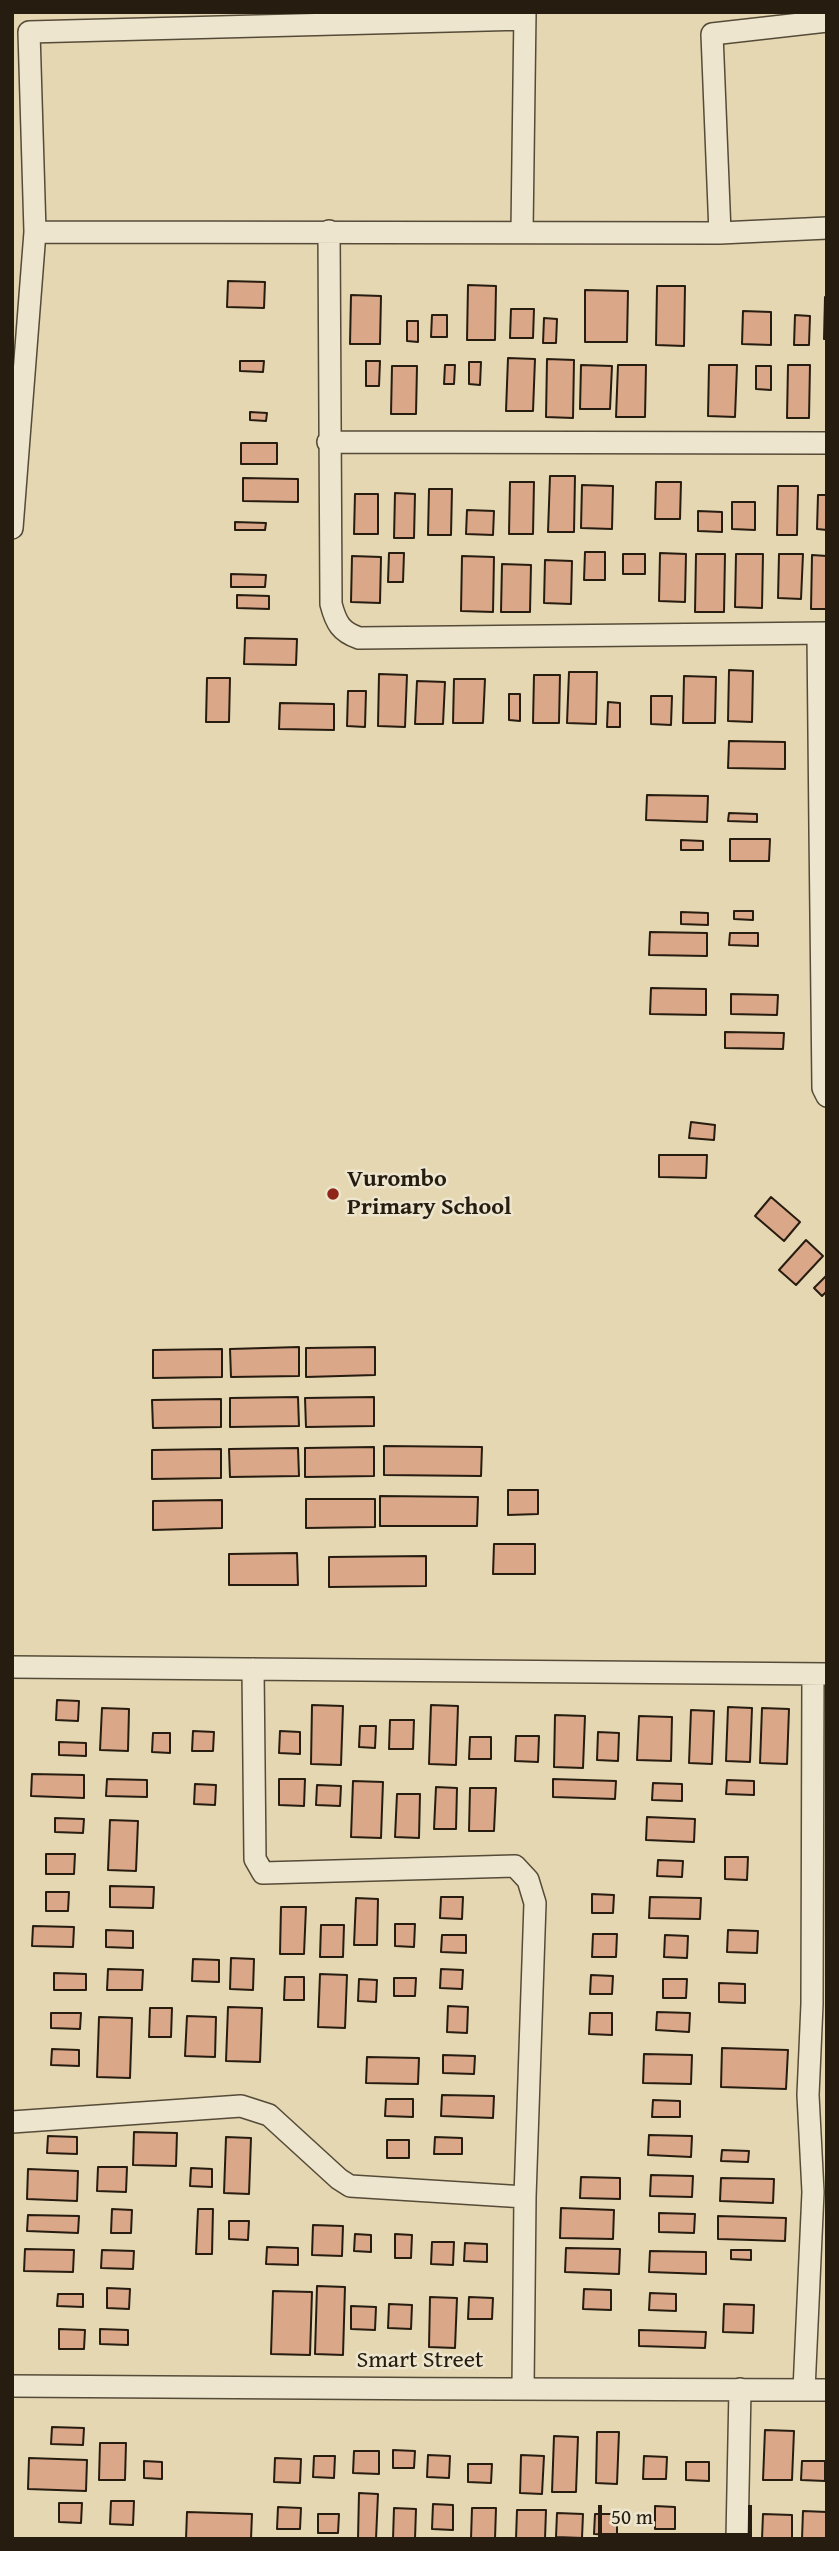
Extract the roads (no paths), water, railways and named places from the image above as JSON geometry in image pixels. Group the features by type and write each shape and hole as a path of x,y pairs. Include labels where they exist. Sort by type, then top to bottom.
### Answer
{"street":[{"path":"12,528 34,232 29,22 525,15 522,231"},
{"path":"720,233 713,23 827,21"},
{"path":"34,232 720,233 827,228"},
{"path":"329,231 328,442 331,604 336,621 345,633 359,638 822,634 823,1088 827,1096"},
{"path":"328,442 827,443"},
{"path":"12,1667 820,1674 820,2004 808,2095 820,2192 804,2390"},
{"path":"253,1669 256,1859 263,1873 515,1866 528,1880 535,1903 525,2197 523,2388"},
{"path":"12,2122 241,2106 269,2115 350,2186 525,2197"},
{"name":"Smart Street","path":"12,2386 523,2388 618,2392 827,2390"},
{"path":"737,2539 740,2389"}],"place":[{"name":"Vurombo Primary School","path":"333,1194"}]}
